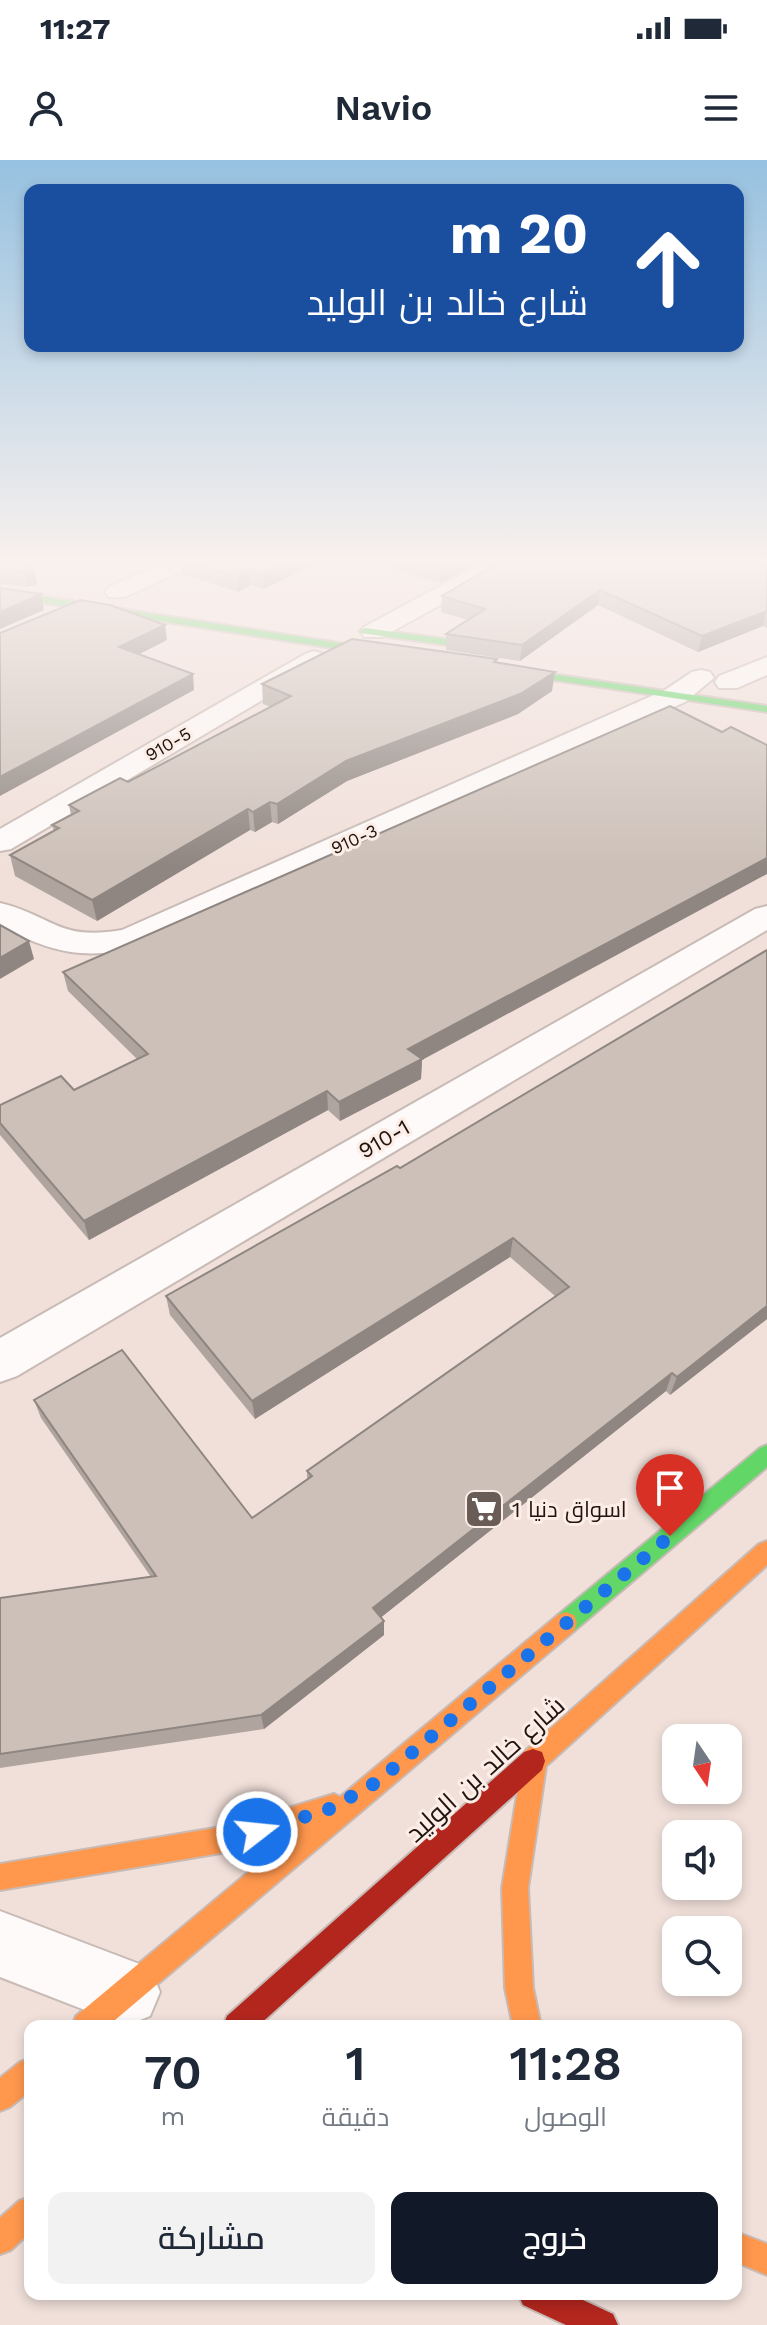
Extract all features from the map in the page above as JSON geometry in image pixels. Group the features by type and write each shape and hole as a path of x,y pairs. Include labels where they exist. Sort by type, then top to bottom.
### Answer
{"street":[{"name":"910-5","path":"0,842 294,664"},
{"name":"910-3","path":"0,913 62,944 95,947 131,939 672,685 714,680 767,665"},
{"path":"475,666 672,685 767,709"},
{"path":"714,680 767,687"},
{"name":"910-1","path":"0,1362 767,916"},
{"path":"0,1944 106,2009 767,1454"},
{"name":"شارع خالد بن الوليد","path":"244,2020 767,1551"},
{"path":"526,2020 519,1988 515,1888 535,1759"},
{"path":"0,1877 233,1838 329,1809 377,1782"},
{"path":"0,2239 24,2217"},
{"path":"742,2250 767,2260"},
{"path":"547,2300 602,2325"}],"building":[{"path":"0,664 166,664 193,674 0,777"},
{"path":"302,664 506,664 555,672 520,694 346,761 277,804 270,802 253,812 248,809 92,900 10,855 59,828 52,825 79,811 69,805 120,778 128,782 291,696 262,684"},
{"path":"670,706 722,732 731,727 767,745 767,858 408,1049 422,1059 339,1102 327,1091 84,1221 0,1123 0,1105 61,1076 74,1090 148,1054 63,972"},
{"path":"0,925 29,941 0,958"},
{"path":"767,950 767,1306 677,1377 672,1373 373,1608 384,1621 261,1715 0,1754 0,1598 156,1576 34,1400 122,1350 252,1518 312,1476 307,1471 569,1287 513,1238 252,1401 166,1296 397,1166 400,1168"}],"traffic: fast":[{"path":"497,669 767,709"},
{"path":"566,1623 767,1454"}],"traffic: slow":[{"path":"533,1761 767,1551"},
{"path":"93,2020 566,1623"},
{"path":"526,2020 519,1988 515,1888 535,1759"},
{"path":"0,1877 233,1838 334,1807"},
{"path":"0,2097 24,2077"},
{"path":"0,2239 24,2217"},
{"path":"742,2250 767,2260"}],"traffic: jam":[{"path":"244,2020 533,1761"},
{"path":"547,2300 602,2325"}],"place":[{"name":"اسواق دنيا 1","path":"484,1509"}],"route":[{"path":"257,1832 329,1809 377,1782 670,1536"}]}
